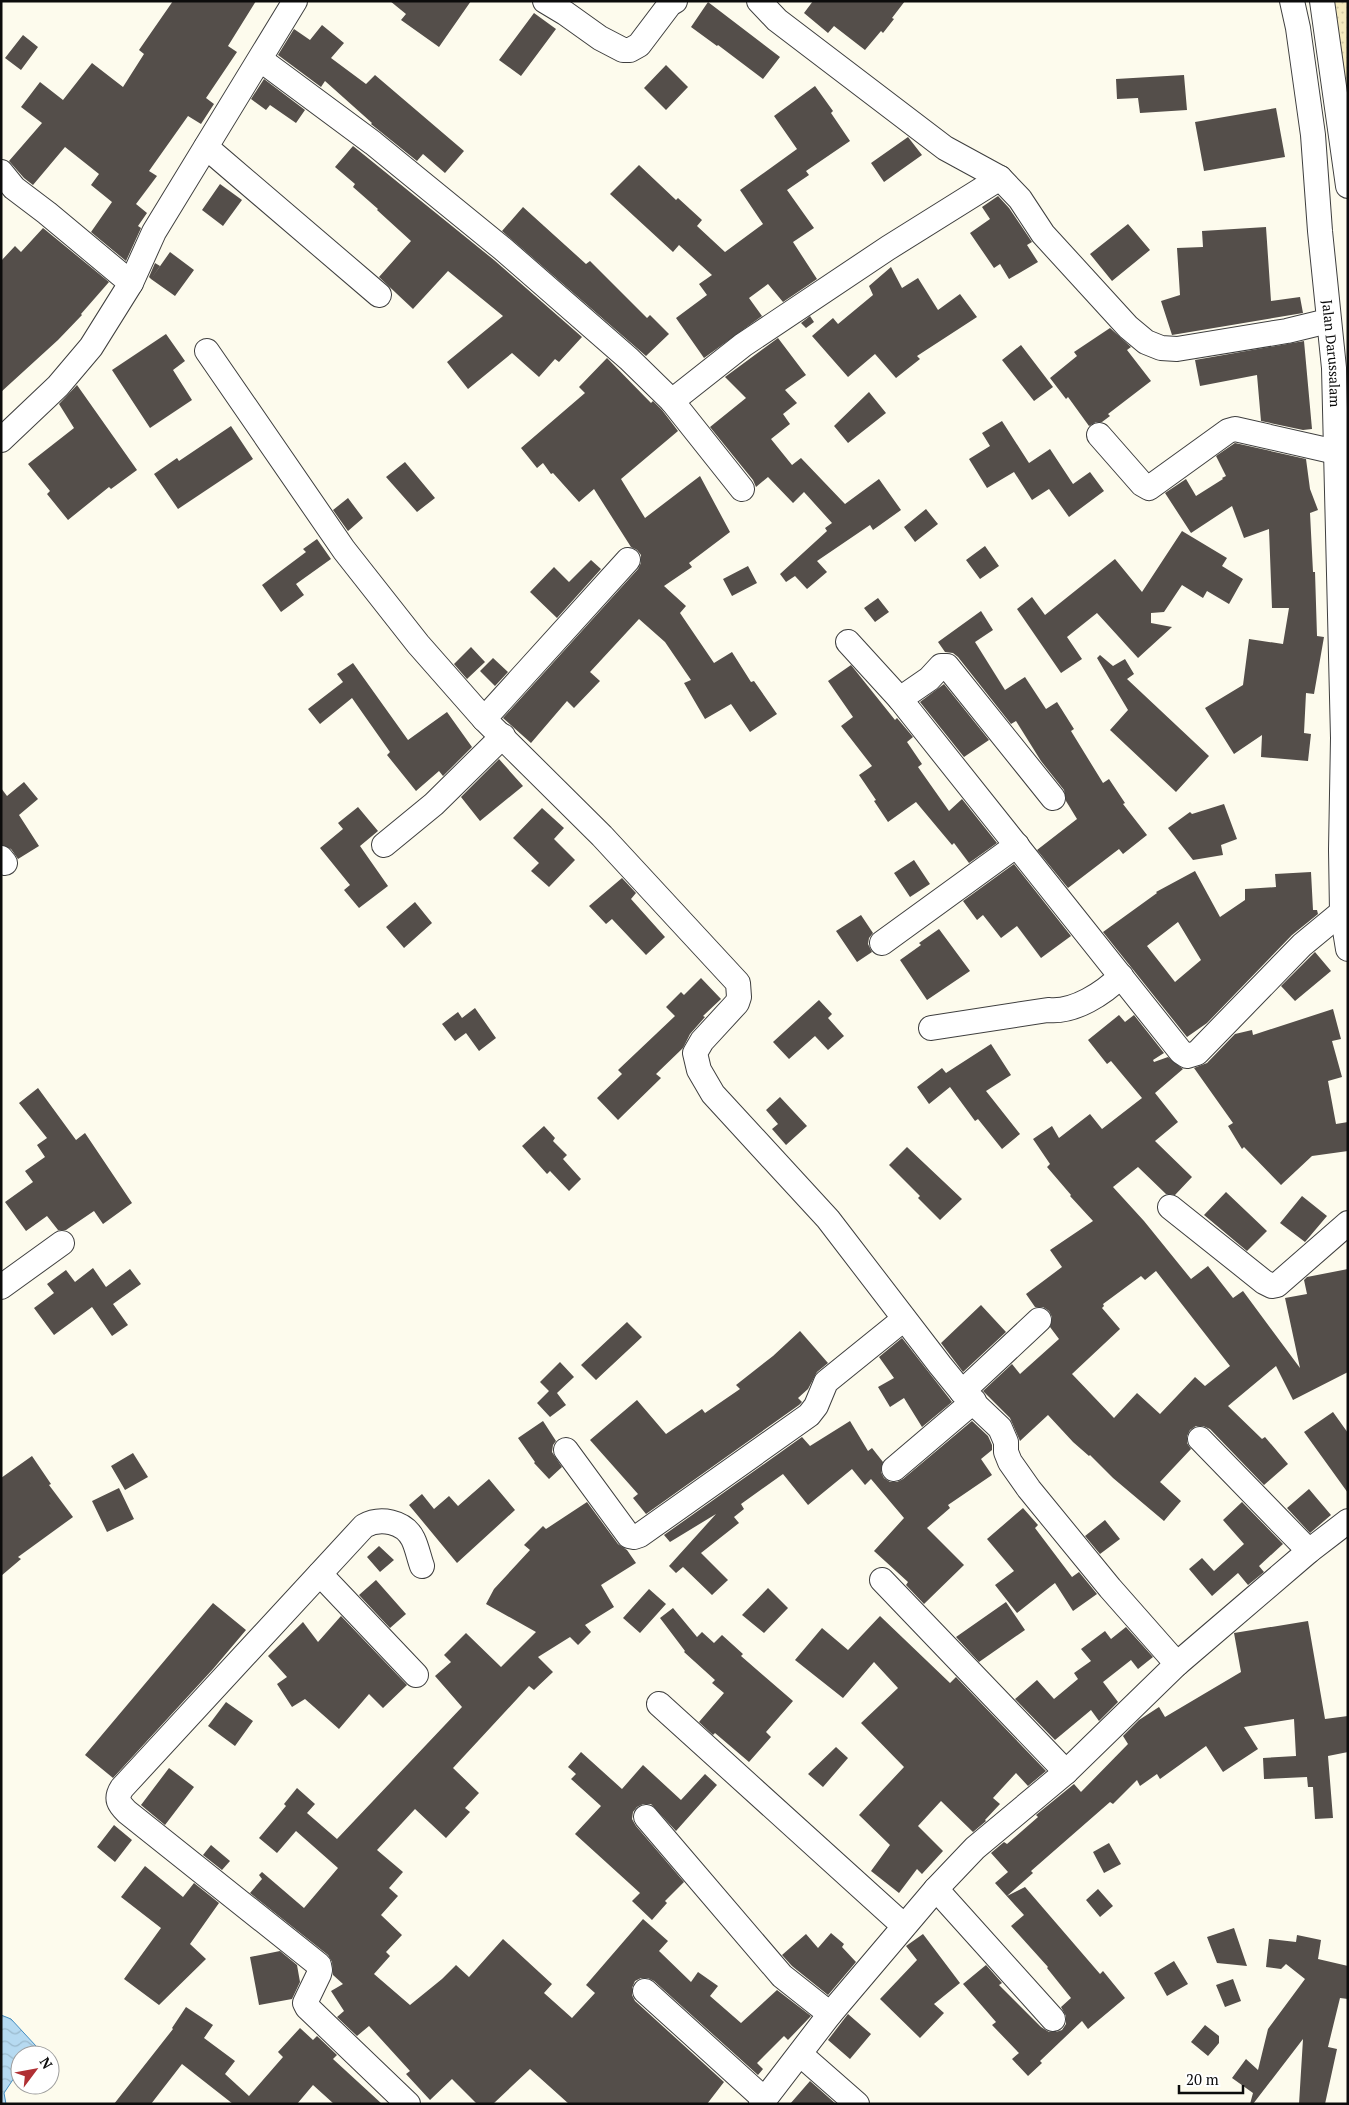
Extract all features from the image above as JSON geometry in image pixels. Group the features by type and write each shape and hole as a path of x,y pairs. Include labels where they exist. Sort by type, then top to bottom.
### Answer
{"street":[{"path":"5,429 58,386 91,347 131,284 154,232 261,60 295,1"},
{"path":"545,1 600,38 624,50 630,50 638,45 670,4 675,1"},
{"path":"759,1 778,20 945,148 1000,178 1020,199 1044,234 1128,327 1146,342 1161,348 1177,349 1287,331 1328,320"},
{"name":"Jalan Darussalam","path":"1292,1 1298,28 1314,135 1320,231 1334,368 1336,534 1343,738 1342,912 1348,949"},
{"path":"1322,1 1348,186"},
{"path":"261,60 374,143 495,243 629,359 672,401 742,489"},
{"path":"206,147 379,295"},
{"path":"1,172 14,188 47,212 131,284"},
{"path":"672,401 743,345 888,248 1000,178"},
{"path":"207,351 344,550 418,644 484,719 602,836 738,983 739,997 737,1003 702,1041 695,1053 699,1070 713,1094 828,1219 904,1319 968,1396 1000,1428 1010,1462 1029,1489 1110,1588 1177,1664"},
{"path":"1099,435 1142,484 1149,488 1228,431 1235,428 1336,452"},
{"path":"484,719 628,560"},
{"path":"848,642 900,699 1186,1056 1197,1053 1302,945 1342,912"},
{"path":"900,699 929,679 941,666 947,666 1053,798"},
{"path":"384,846 434,804 503,736"},
{"path":"882,943 1016,845"},
{"path":"931,1028 1048,1010 1057,1011 1092,998 1113,984 1121,976"},
{"path":"1170,1207 1264,1282 1272,1286 1277,1285 1348,1223"},
{"path":"1,1287 62,1243"},
{"path":"566,1450 629,1536 634,1538 809,1415 816,1406 826,1382 904,1319"},
{"path":"894,1469 968,1396 1039,1320"},
{"path":"1200,1439 1309,1551"},
{"path":"408,2104 307,2007 305,2003 306,1998 319,1974 319,1965 127,1812 119,1804 118,1799 122,1788 364,1526 374,1520 387,1521 403,1527 413,1538 422,1566"},
{"path":"645,1991 763,2102 830,2014 936,1889 975,1848 1066,1772 1177,1664 1309,1551 1348,1521"},
{"path":"320,1574 416,1675"},
{"path":"882,1580 1066,1772"},
{"path":"659,1704 904,1926"},
{"path":"646,1818 782,1976 830,2014"},
{"path":"936,1889 1054,2018"},
{"path":"800,2054 856,2104"}],"sand":[{"path":"1327,1 1348,1 1348,132"}],"water":[{"path":"1,2015 11,2019 35,2045 10,2045 10,2084 4,2093 6,2104 1,2104"}],"building":[{"path":"173,1 256,1 228,46 237,52 206,98 214,104 201,124 188,116 149,171 157,176 136,204 147,213 138,226 141,228 126,261 91,232 112,202 91,185 99,174 65,147 33,185 9,161 42,123 21,107 40,82 63,100 92,63 123,87 144,54 139,50"},
{"path":"390,1 471,1 439,47 401,20 406,14"},
{"path":"813,1 905,1 883,33 881,31 865,50 834,26 828,33 804,13"},
{"path":"708,2 780,57 763,79 691,27"},
{"path":"534,13 556,29 521,76 499,60"},
{"path":"322,25 344,43 331,58 366,84 375,75 464,151 445,173 423,154 417,161 371,124 325,81 321,87 278,55 294,29 310,40"},
{"path":"23,35 38,47 21,70 5,58"},
{"path":"666,65 688,87 666,110 644,88"},
{"path":"1184,75 1187,110 1140,113 1138,98 1117,99 1116,79"},
{"path":"264,79 305,110 296,123 270,105 266,110 251,99"},
{"path":"815,86 833,111 831,113 850,141 806,171 809,175 787,190 814,228 793,242 817,279 783,302 768,284 749,298 762,316 704,358 676,318 707,295 699,284 712,275 679,245 673,252 610,194 639,165 676,200 678,198 702,220 697,226 725,252 763,224 740,190 797,149 774,116"},
{"path":"1276,108 1285,157 1204,171 1195,122"},
{"path":"908,137 922,155 884,182 871,163"},
{"path":"353,146 494,260 582,337 559,362 555,359 539,377 512,353 468,389 447,362 503,316 448,271 413,309 379,277 411,241 353,187 355,184 335,167"},
{"path":"220,184 242,200 223,226 202,210"},
{"path":"998,196 1009,208 1032,242 1027,245 1038,262 1009,279 1000,264 994,268 970,233 990,219 982,207"},
{"path":"523,207 586,264 590,261 647,318 650,315 669,334 646,356 502,231"},
{"path":"1128,224 1150,250 1112,281 1090,254"},
{"path":"1266,227 1271,301 1300,297 1303,313 1172,335 1161,301 1180,295 1177,248 1203,247 1202,231"},
{"path":"43,228 109,282 82,315 58,340 1,392 1,261 15,246 21,252"},
{"path":"170,252 194,270 175,296 151,279"},
{"path":"155,263 160,266 151,279 149,277"},
{"path":"891,267 902,288 918,278 938,310 960,294 977,317 917,356 920,359 896,378 875,354 848,377 812,336 833,318 838,324 873,295 869,286"},
{"path":"810,316 814,322 806,328 801,323"},
{"path":"1110,328 1131,347 1127,350 1151,381 1108,414 1110,416 1102,422 1096,422 1089,426 1068,397 1066,399 1050,378 1077,356 1074,352"},
{"path":"166,334 185,361 173,370 192,400 150,428 112,370"},
{"path":"778,338 806,375 785,390 797,403 783,414 790,424 771,439 792,465 801,458 845,504 879,479 901,510 873,530 870,525 817,561 827,572 807,589 795,576 786,582 780,574 827,531 825,528 832,523 804,492 793,503 768,477 756,487 753,480 710,427 746,398 725,377"},
{"path":"1304,341 1312,429 1303,430 1261,421 1257,375 1200,386 1195,360"},
{"path":"1021,345 1053,387 1034,401 1002,360"},
{"path":"607,358 651,403 653,401 662,410 678,431 621,479 645,518 700,476 730,532 689,563 692,567 664,586 686,606 680,613 714,663 732,652 751,682 754,681 777,714 750,732 731,704 705,719 684,683 691,680 665,642 639,619 590,672 600,681 574,708 567,701 531,743 503,718 638,569 641,563 641,555 631,547 594,489 579,502 553,473 551,474 543,463 537,468 521,448 585,393 579,387"},
{"path":"77,385 137,470 111,489 109,487 68,520 47,494 50,491 28,464 74,428 59,404"},
{"path":"869,392 886,413 848,443 834,426"},
{"path":"1002,421 1029,463 1050,449 1073,484 1090,472 1104,491 1069,517 1049,489 1032,500 1014,472 987,488 969,459 990,446 982,433"},
{"path":"231,426 253,459 178,509 154,474 177,458 179,461"},
{"path":"1235,443 1306,459 1310,489 1318,510 1310,513 1313,572 1315,572 1317,636 1324,637 1314,694 1306,693 1304,733 1311,734 1308,761 1261,757 1262,735 1234,754 1205,708 1243,685 1249,639 1283,644 1289,608 1272,608 1269,529 1244,538 1232,506 1191,533 1165,493 1186,479 1196,496 1223,479 1226,476 1216,456"},
{"path":"405,462 435,498 417,512 386,477"},
{"path":"348,498 363,518 348,531 333,510"},
{"path":"926,509 938,524 915,542 904,527"},
{"path":"1182,531 1227,558 1222,566 1243,579 1229,604 1207,591 1203,598 1182,585 1164,612 1151,613 1151,623 1172,627 1138,658 1097,613 1067,637 1082,659 1061,673 1017,609 1032,597 1045,615 1115,559 1142,592"},
{"path":"317,539 331,559 296,584 304,595 281,612 262,585 306,552 303,549"},
{"path":"985,546 999,566 980,579 966,560"},
{"path":"591,560 601,569 557,618 530,592 554,567 569,582"},
{"path":"748,566 757,583 732,596 723,579"},
{"path":"878,598 889,612 875,622 864,608"},
{"path":"981,611 993,630 975,642 1005,690 1025,677 1046,709 1057,702 1074,729 1071,731 1103,783 1109,779 1125,803 1123,804 1147,835 1123,854 1119,849 1068,888 1037,850 1077,819 1066,801 1064,790 1041,761 1016,721 1011,724 958,657 953,653 945,652 938,642"},
{"path":"471,647 485,662 467,679 454,664"},
{"path":"1100,655 1113,666 1125,659 1134,674 1127,679 1209,756 1176,792 1110,730 1128,710 1097,658"},
{"path":"493,658 508,672 495,686 480,671"},
{"path":"353,663 408,740 447,712 472,747 443,776 439,771 416,791 387,755 390,752 352,698 320,724 308,709 343,682 337,674"},
{"path":"851,665 895,720 897,718 913,737 907,742 922,764 918,767 949,811 962,799 997,843 969,863 954,843 952,845 916,802 888,822 874,801 876,800 859,775 872,766 841,726 853,717 828,681"},
{"path":"944,684 989,740 964,757 920,702"},
{"path":"499,759 523,786 480,821 461,797"},
{"path":"24,782 38,799 19,815 39,846 18,859 11,849 1,845 1,788 7,796"},
{"path":"1224,804 1237,839 1221,845 1223,855 1193,860 1168,828 1190,812 1192,814"},
{"path":"358,807 378,831 360,846 388,886 359,908 344,890 350,885 320,848 343,829 338,823"},
{"path":"542,808 564,828 554,839 575,860 549,887 531,871 539,863 513,838"},
{"path":"914,860 930,884 910,897 894,873"},
{"path":"1014,864 1071,936 1041,958 1017,926 1001,938 983,915 977,920 963,901"},
{"path":"1195,871 1220,917 1245,900 1245,889 1276,887 1275,874 1311,872 1313,910 1317,910 1318,914 1292,935 1207,1023 1187,1037 1103,932 1156,892","holes":["1178,922 1201,960 1175,982 1147,946"]},
{"path":"622,878 636,893 631,899 665,937 646,955 612,919 606,924 589,906"},
{"path":"415,902 432,923 404,948 386,927"},
{"path":"861,915 873,933 869,938 868,944 872,952 857,962 836,931"},
{"path":"939,929 970,971 927,1000 900,960"},
{"path":"1315,952 1331,971 1295,1001 1281,986"},
{"path":"701,978 721,999 703,1016 705,1017 690,1034 683,1048 656,1074 661,1078 618,1120 597,1098 622,1074 618,1070 675,1016 666,1007 681,992 684,995"},
{"path":"819,1000 832,1014 828,1018 844,1036 828,1050 815,1036 789,1059 773,1042"},
{"path":"475,1008 496,1038 479,1051 466,1033 455,1041 442,1024 458,1012 462,1018"},
{"path":"1333,1009 1341,1039 1332,1041 1342,1077 1328,1081 1336,1124 1348,1122 1348,1151 1312,1156 1281,1185 1244,1147 1242,1149 1228,1126 1233,1123 1194,1068 1207,1063 1235,1034 1252,1030 1253,1035"},
{"path":"1119,1015 1125,1022 1134,1015 1164,1053 1153,1060 1154,1062 1168,1057 1183,1069 1155,1093 1178,1122 1155,1141 1192,1177 1175,1195 1166,1194 1138,1167 1113,1187 1144,1221 1191,1279 1208,1266 1233,1298 1243,1291 1300,1368 1285,1298 1307,1294 1304,1280 1307,1277 1348,1269 1348,1372 1293,1400 1276,1366 1228,1406 1262,1439 1265,1437 1288,1464 1264,1485 1210,1429 1196,1426 1190,1430 1187,1436 1187,1443 1191,1449 1160,1482 1181,1501 1164,1521 1073,1442 1048,1415 1020,1441 1010,1418 983,1391 1012,1364 1020,1374 1059,1339 1050,1327 1052,1317 1049,1311 1043,1307 1035,1307 1026,1294 1062,1267 1050,1250 1093,1221 1047,1167 1050,1164 1033,1139 1052,1126 1059,1138 1090,1114 1102,1129 1142,1098 1111,1061 1107,1064 1088,1040","holes":["1156,1271 1230,1366 1205,1386 1195,1377 1160,1414 1137,1393 1114,1418 1072,1374 1120,1329 1102,1308 1103,1304 1141,1276 1145,1280"]},
{"path":"991,1044 1011,1075 986,1091 1020,1134 1002,1149 978,1119 975,1121 950,1087 929,1104 917,1087 942,1068 946,1073"},
{"path":"38,1088 76,1140 85,1133 132,1203 103,1224 94,1211 66,1230 58,1230 47,1216 26,1231 5,1202 33,1182 25,1171 45,1157 37,1145 47,1138 19,1103"},
{"path":"780,1097 807,1126 786,1145 772,1129 778,1124 766,1110"},
{"path":"544,1126 555,1138 553,1141 567,1155 563,1159 581,1179 569,1191 550,1171 547,1174 522,1146"},
{"path":"907,1147 962,1199 940,1220 918,1198 920,1196 889,1165"},
{"path":"1226,1192 1267,1231 1247,1251 1204,1215"},
{"path":"1302,1196 1327,1216 1305,1242 1280,1223"},
{"path":"93,1268 106,1287 130,1269 141,1284 113,1304 128,1325 112,1336 92,1307 54,1335 34,1308 54,1293 47,1284 66,1270 75,1282"},
{"path":"981,1305 1006,1332 963,1372 941,1343"},
{"path":"627,1322 642,1337 596,1380 581,1365"},
{"path":"800,1331 828,1363 817,1372 808,1389 798,1398 802,1402 646,1514 633,1498 638,1494 590,1440 637,1400 666,1434 702,1409 705,1413 740,1389 736,1385 773,1356"},
{"path":"902,1338 952,1402 922,1427 904,1398 890,1407 878,1387 894,1378 879,1357"},
{"path":"560,1362 574,1377 557,1393 566,1405 550,1417 537,1403 549,1391 540,1382"},
{"path":"1333,1412 1348,1433 1348,1493 1304,1432"},
{"path":"543,1421 556,1441 552,1452 562,1467 549,1479 534,1463 518,1438"},
{"path":"850,1421 868,1451 872,1448 883,1462 881,1472 884,1478 890,1482 897,1482 903,1479 972,1421 988,1436 992,1445 992,1450 981,1459 992,1475 948,1505 950,1508 927,1528 964,1565 924,1604 906,1585 908,1582 874,1551 904,1518 871,1479 865,1485 852,1469 808,1505 783,1474 741,1504 744,1509 734,1517 739,1523 701,1553 728,1580 712,1595 683,1567 676,1573 669,1566 716,1514 670,1542 664,1535 802,1437 810,1446"},
{"path":"133,1453 148,1477 125,1490 111,1466"},
{"path":"32,1456 51,1484 49,1485 73,1517 18,1557 21,1559 1,1576 1,1478"},
{"path":"489,1479 515,1510 457,1563 409,1505 422,1494 434,1509 449,1496 458,1506"},
{"path":"119,1488 134,1519 107,1532 92,1501"},
{"path":"1309,1489 1331,1515 1310,1533 1287,1508"},
{"path":"587,1502 618,1544 627,1550 636,1563 601,1585 614,1607 585,1625 591,1632 578,1645 570,1637 538,1657 553,1672 534,1690 529,1686 453,1768 479,1793 465,1808 470,1812 446,1838 415,1809 377,1850 403,1872 389,1888 398,1896 381,1915 402,1935 386,1952 390,1956 374,1974 410,2005 456,1965 469,1977 503,1939 552,1984 544,1993 572,2018 595,1993 586,1985 643,1919 668,1941 659,1951 691,1982 698,1972 718,1986 710,1996 741,2023 777,1990 811,2016 788,2040 784,2036 757,2063 763,2069 758,2075 654,1981 648,1978 641,1978 635,1981 632,1988 632,1995 635,2001 724,2082 707,2104 569,2104 530,2069 493,2104 477,2104 452,2079 430,2100 406,2074 410,2071 369,2026 357,2036 337,2017 344,2011 331,1991 343,1984 333,1975 332,1962 328,1955 250,1893 262,1879 259,1875 262,1872 304,1908 338,1868 296,1831 277,1853 259,1838 286,1806 284,1804 297,1788 315,1804 307,1813 337,1839 462,1707 435,1676 451,1662 444,1655 466,1633 501,1667 536,1632 486,1604 494,1589 530,1550 524,1545 543,1526 546,1529"},
{"path":"1242,1502 1283,1544 1259,1566 1264,1572 1248,1585 1238,1573 1212,1596 1189,1569 1202,1558 1214,1571 1244,1544 1223,1520"},
{"path":"1023,1508 1038,1525 1035,1528 1072,1577 1079,1572 1097,1594 1073,1611 1055,1583 1017,1613 995,1585 1014,1571 987,1539"},
{"path":"1105,1520 1120,1539 1100,1554 1085,1536"},
{"path":"379,1546 394,1560 380,1572 367,1557"},
{"path":"376,1580 406,1614 390,1628 359,1595"},
{"path":"768,1588 788,1608 764,1633 742,1615"},
{"path":"649,1589 666,1604 640,1633 623,1618"},
{"path":"1006,1602 1025,1630 979,1662 956,1637"},
{"path":"213,1603 246,1630 213,1669 113,1778 85,1755"},
{"path":"673,1608 697,1637 702,1632 714,1643 722,1635 743,1654 741,1656 793,1701 766,1732 771,1737 749,1762 699,1722 724,1693 712,1683 715,1680 684,1652 660,1618"},
{"path":"341,1616 407,1685 383,1708 369,1694 339,1729 305,1699 292,1707 277,1684 287,1677 268,1656 303,1622 318,1642"},
{"path":"880,1616 950,1683 956,1677 1046,1771 1028,1786 1016,1773 993,1798 1000,1804 986,1821 973,1832 941,1801 918,1826 943,1851 922,1874 917,1869 899,1893 871,1871 890,1845 859,1815 904,1767 861,1723 898,1688 874,1662 843,1698 795,1660 822,1628 848,1650"},
{"path":"1308,1621 1325,1719 1348,1716 1348,1752 1328,1756 1333,1818 1315,1819 1313,1787 1308,1787 1307,1777 1264,1779 1263,1758 1296,1756 1294,1719 1244,1727 1258,1749 1223,1772 1206,1746 1160,1779 1157,1774 1140,1786 1137,1780 1113,1804 1110,1802 1031,1871 1033,1873 1007,1896 1025,1887 1100,1974 1103,1971 1125,1998 1088,2029 1082,2021 1040,2061 1042,2063 1028,2076 1012,2059 1019,2053 992,2025 996,2022 963,1984 986,1965 1002,1983 999,1985 1041,2027 1049,2032 1062,2030 1066,2024 1066,2016 1061,2007 1071,1998 1048,1967 1011,1926 1024,1915 995,1883 1008,1872 991,1853 1004,1842 1007,1844 1038,1817 1036,1815 1074,1784 1081,1792 1128,1744 1123,1736 1139,1720 1159,1707 1165,1717 1241,1672 1234,1633"},
{"path":"1126,1627 1153,1657 1138,1669 1131,1660 1103,1682 1118,1702 1099,1721 1091,1710 1055,1740 1015,1699 1037,1680 1054,1699 1078,1679 1074,1673 1091,1661 1081,1649 1105,1631 1111,1639"},
{"path":"226,1702 253,1721 235,1746 208,1726"},
{"path":"836,1747 848,1758 823,1787 808,1774"},
{"path":"581,1752 622,1789 643,1765 681,1800 705,1774 717,1785 676,1831 651,1804 643,1804 633,1812 632,1819 636,1826 684,1882 665,1901 667,1903 652,1920 632,1901 640,1893 575,1834 601,1806 571,1779 576,1774 568,1767"},
{"path":"169,1768 194,1787 165,1825 141,1805"},
{"path":"114,1825 132,1840 115,1862 97,1847"},
{"path":"1109,1843 1121,1864 1104,1873 1093,1852"},
{"path":"211,1845 230,1861 222,1870 203,1855"},
{"path":"145,1866 183,1897 194,1883 219,1903 190,1944 206,1959 159,2005 124,1979 161,1928 121,1897"},
{"path":"1098,1889 1113,1906 1100,1917 1086,1900"},
{"path":"1234,1928 1247,1966 1217,1963 1207,1937"},
{"path":"831,1933 844,1944 842,1947 856,1962 828,1995 792,1966 782,1955 806,1934 818,1948"},
{"path":"923,1934 960,1983 934,2004 944,2013 920,2038 880,1999 917,1960 906,1946"},
{"path":"1297,1935 1321,1940 1318,1959 1348,1966 1348,1999 1340,1998 1328,2047 1337,2049 1325,2104 1299,2104 1303,2039 1253,2104 1250,2104 1253,2093 1232,2078 1246,2059 1258,2070 1268,2029 1305,1979 1286,1964 1281,1969 1266,1967 1269,1939 1296,1942"},
{"path":"280,1951 297,1965 300,1982 292,1999 259,2005 250,1957"},
{"path":"1174,1961 1188,1984 1167,1996 1154,1973"},
{"path":"1233,1979 1241,2001 1225,2007 1216,1985"},
{"path":"186,2007 213,2025 204,2038 235,2061 225,2074 249,2096 283,2057 278,2052 300,2028 313,2040 317,2036 337,2055 333,2059 382,2104 334,2104 313,2085 297,2104 233,2104 182,2064 151,2104 114,2104 173,2029"},
{"path":"848,2014 871,2034 850,2059 828,2040"},
{"path":"1205,2025 1219,2036 1219,2043 1208,2056 1191,2042"},
{"path":"810,2081 836,2104 790,2104"}]}
